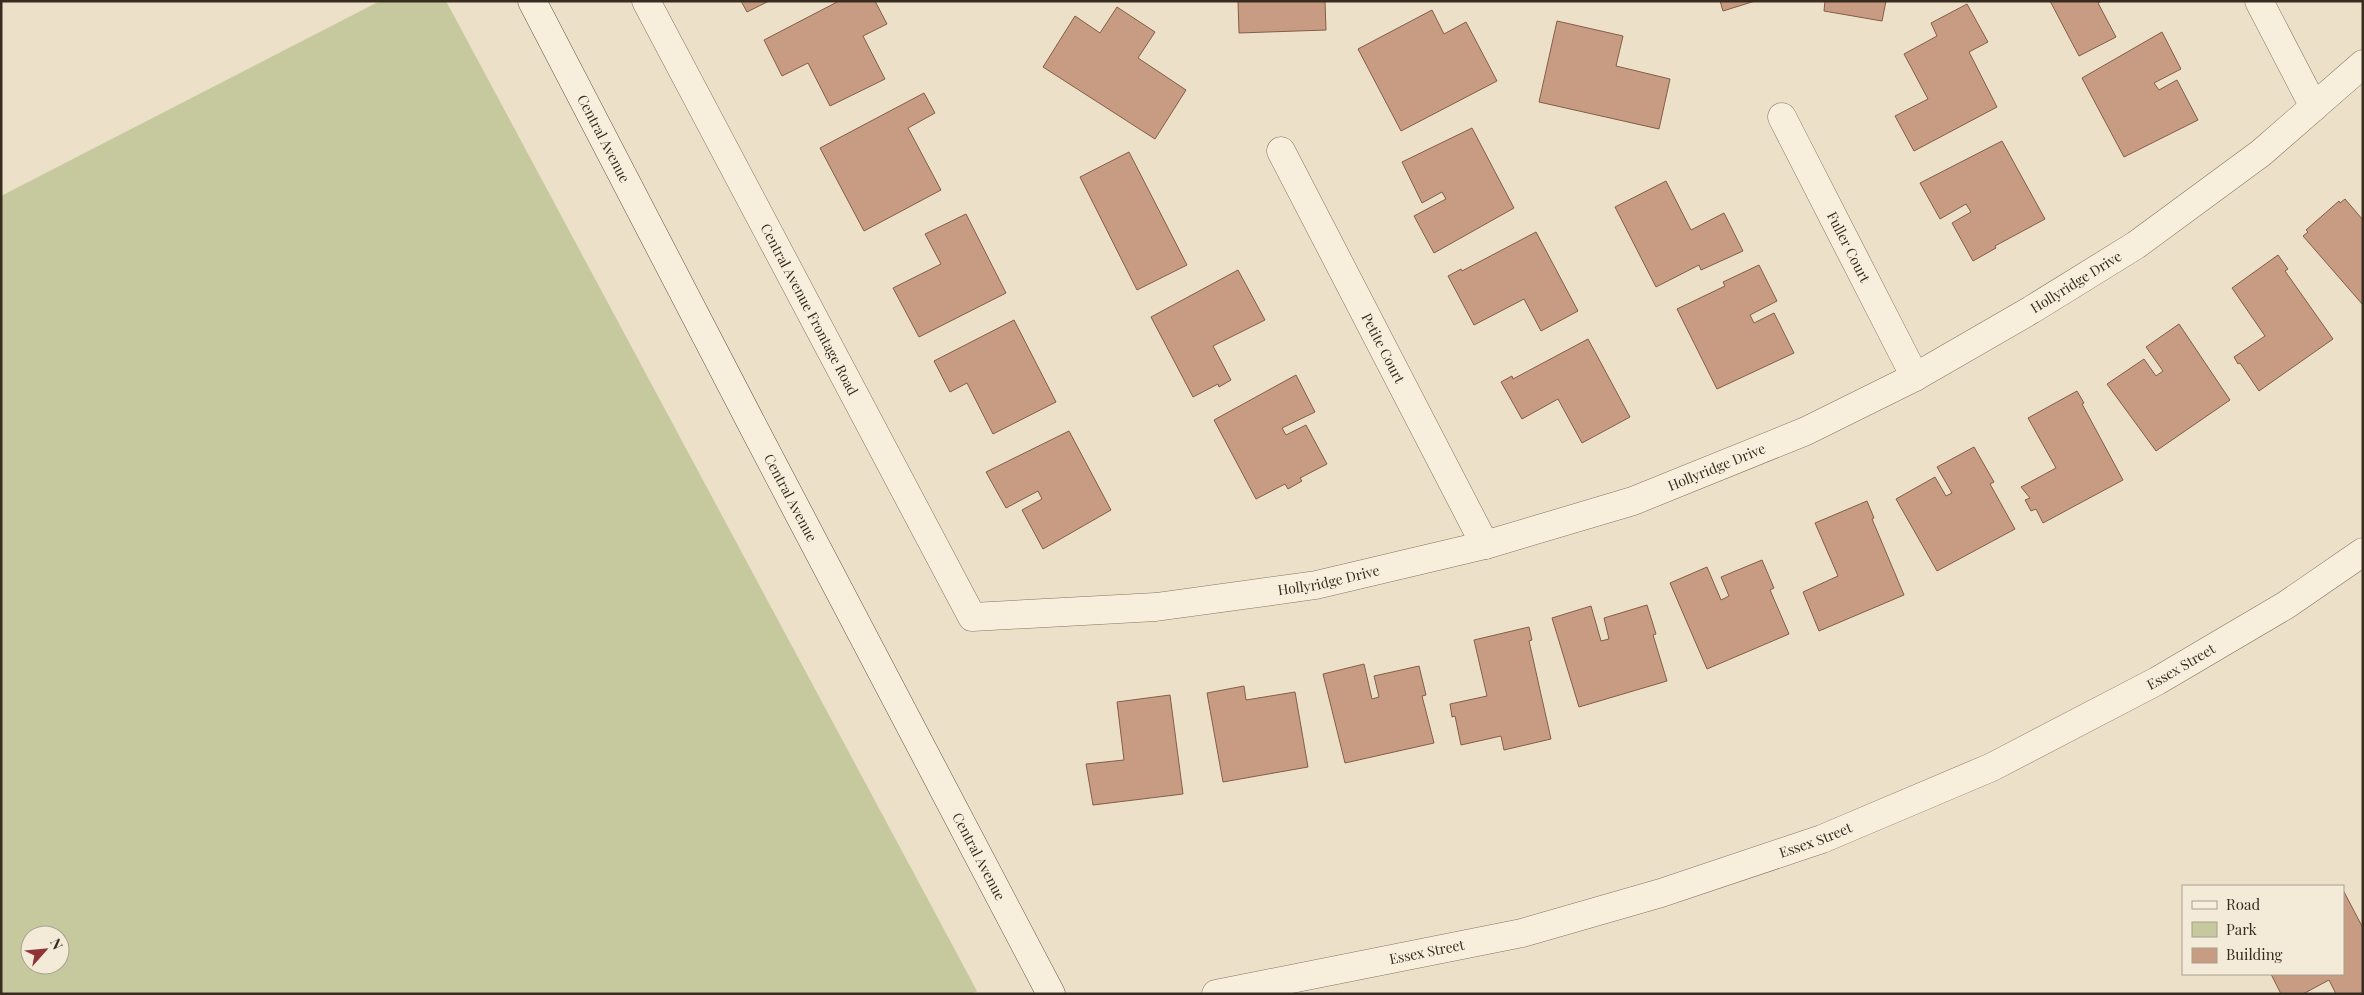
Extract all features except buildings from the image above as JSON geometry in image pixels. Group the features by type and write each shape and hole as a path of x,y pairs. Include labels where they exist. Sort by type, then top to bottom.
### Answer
{"street":[{"name":"Central Avenue","path":"532,1 1051,994"},
{"name":"Central Avenue Frontage Road","path":"646,1 972,617"},
{"path":"2259,1 2314,107"},
{"name":"Hollyridge Drive","path":"972,617 1175,605 1316,585 1485,545 1633,501 1806,431 1914,377 2031,310 2136,245 2261,153 2363,64"},
{"name":"Fuller Court","path":"1782,117 1914,377"},
{"name":"Petite Court","path":"1281,151 1485,545"},
{"name":"Essex Street","path":"1216,994 1522,933 1661,893 1822,840 1992,767 2157,681 2286,605 2363,552"}],"green space":[{"path":"380,1 446,1 977,991 971,994 1,994 1,196"}]}
